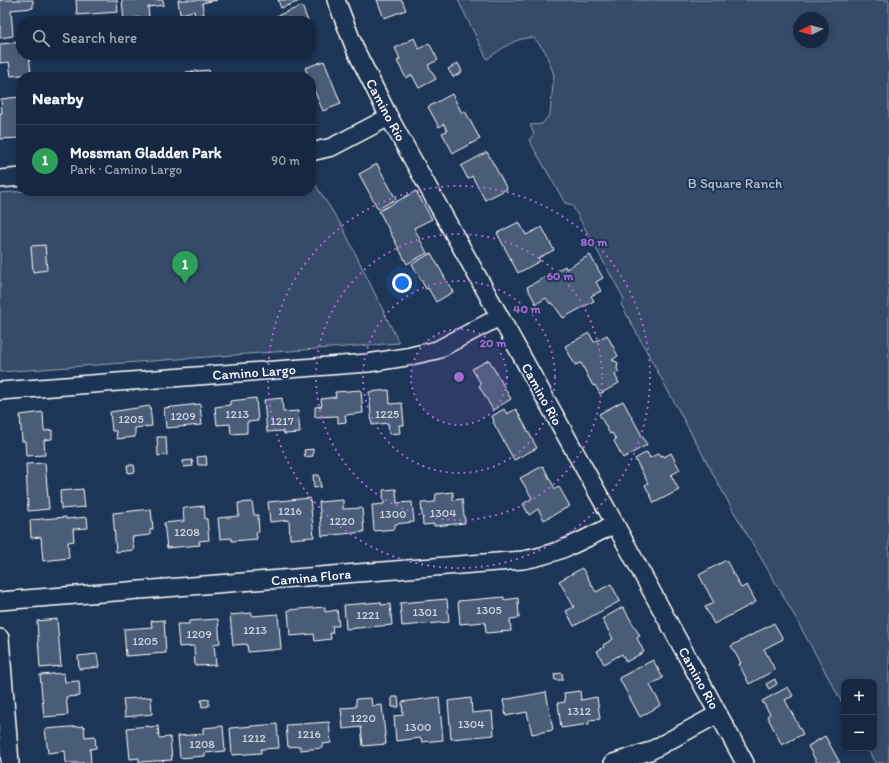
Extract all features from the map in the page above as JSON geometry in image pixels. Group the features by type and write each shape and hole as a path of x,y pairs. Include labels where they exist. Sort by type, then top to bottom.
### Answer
{"street":[{"name":"Camino Rio","path":"336,0 356,51 389,118 615,524 745,763"},
{"path":"316,151 332,146 389,118"},
{"path":"0,179 16,177"},
{"name":"Camino Largo","path":"0,391 368,363 437,350 500,317"},
{"name":"Camina Flora","path":"0,601 523,560 541,557 566,548 615,524"},
{"path":"0,638 10,763"},
{"path":"613,763 650,751 718,714"}],"green space":[{"name":"B Square Ranch","path":"458,0 889,0 889,763 875,763 869,751 877,751 877,679 841,679 841,701 785,599 731,507 621,304 624,299 572,205 565,203 529,140 534,134 530,125 542,124 550,114 554,75 545,51 534,38 521,39 509,44 487,59"},
{"path":"316,186 342,226 399,343 0,372 0,193 16,192 16,196 316,196"}],"building":[{"path":"0,0 33,0 33,8 11,10 13,36 0,38"},
{"path":"76,0 117,0 118,12 77,15"},
{"path":"122,0 163,0 164,5 148,7 149,16 124,16"},
{"path":"178,0 217,0 202,3 204,14 195,16 194,11 180,14"},
{"path":"278,0 300,0 300,1 281,8"},
{"path":"377,0 402,0 406,10 384,18"},
{"path":"302,6 306,16 276,16"},
{"path":"414,38 419,49 429,43 438,60 428,65 436,79 419,88 412,75 406,78 397,61 400,59 395,48"},
{"path":"16,42 16,60 30,60 31,72 16,72 16,76 11,76 9,62 0,63 0,44"},
{"path":"324,61 341,104 323,111 316,95 316,72 307,72 305,68"},
{"path":"458,63 462,72 453,77 448,69"},
{"path":"209,70 209,72 186,72"},
{"path":"452,94 462,113 465,111 480,139 453,153 442,133 447,131 444,124 439,127 428,107"},
{"path":"16,97 16,138 0,139 0,113 2,113 1,99"},
{"path":"487,152 507,189 485,200 472,176 468,179 461,166"},
{"path":"377,164 396,199 378,209 359,174"},
{"path":"416,191 432,219 414,228 427,253 407,264 379,211"},
{"path":"519,222 526,235 542,227 554,250 538,258 540,261 518,273 497,233"},
{"path":"45,245 47,270 33,272 31,246"},
{"path":"431,253 453,292 436,302 428,288 426,289 412,264"},
{"path":"590,255 603,278 596,282 601,291 591,296 594,301 563,318 552,302 550,304 546,298 536,304 527,287 547,276 548,278 565,266 566,269"},
{"path":"589,333 594,342 607,335 618,356 612,360 618,364 617,369 619,372 615,375 619,383 600,394 595,385 593,386 581,363 575,365 565,346"},
{"path":"489,360 511,399 493,410 479,386 481,384 472,369"},
{"path":"361,390 363,413 345,415 346,422 338,423 338,416 315,417 315,407 322,406 321,399 336,397 335,392"},
{"path":"389,390 390,404 402,403 404,425 399,425 400,433 389,434 388,423 372,425 369,392"},
{"path":"256,398 258,421 247,422 247,433 231,434 230,424 217,425 215,407 230,405 230,401"},
{"path":"282,398 283,412 298,411 300,433 284,434 283,431 267,432 264,400"},
{"path":"623,401 647,445 623,458 614,441 616,439 612,433 610,434 599,414"},
{"path":"200,404 202,425 166,428 164,408"},
{"path":"150,406 152,426 135,428 135,437 117,439 116,431 112,431 110,412"},
{"path":"504,409 507,414 516,409 537,448 514,460 493,422 492,416"},
{"path":"43,412 44,431 52,430 52,439 44,440 45,455 26,456 25,441 22,441 20,415"},
{"path":"157,437 166,437 167,455 158,456"},
{"path":"313,449 313,456 305,457 304,450"},
{"path":"647,452 650,458 659,453 664,457 671,453 680,470 671,475 679,490 654,503 645,485 648,483 635,459"},
{"path":"206,456 207,465 198,465 197,457"},
{"path":"192,460 193,466 184,467 183,461"},
{"path":"45,463 49,509 28,511 26,464"},
{"path":"127,465 134,465 135,472 128,473"},
{"path":"543,466 555,489 559,487 570,506 544,520 538,509 529,515 523,504 532,498 520,478"},
{"path":"313,475 319,475 321,487 314,488"},
{"path":"83,489 85,507 61,509 60,491"},
{"path":"396,489 397,503 412,502 414,522 395,524 395,529 374,531 372,505 384,504 383,490"},
{"path":"453,492 453,500 462,499 465,523 434,526 434,524 423,525 421,503 435,502 436,494"},
{"path":"310,498 314,537 290,539 289,520 270,522 268,502"},
{"path":"343,500 343,509 362,508 364,532 322,536 319,502"},
{"path":"252,502 254,515 258,515 259,532 256,532 257,539 232,541 231,538 220,539 218,518 239,516 238,503"},
{"path":"204,506 209,540 199,541 200,545 167,548 164,523 184,521 183,508"},
{"path":"151,509 153,529 150,530 150,535 132,537 134,550 116,552 113,513"},
{"path":"66,517 66,519 87,517 88,528 73,529 74,541 68,542 69,558 43,561 41,537 31,538 30,520"},
{"path":"726,560 741,588 747,585 756,602 714,624 705,607 714,603 699,575"},
{"path":"582,568 596,592 611,584 620,601 574,626 566,611 574,607 559,581"},
{"path":"504,597 504,600 518,598 519,618 510,619 511,631 486,633 485,622 460,624 458,601"},
{"path":"447,599 449,622 402,626 400,603"},
{"path":"381,602 381,605 390,604 392,625 346,629 344,605"},
{"path":"325,607 325,612 337,610 339,626 332,626 333,633 330,633 331,639 315,641 314,634 290,636 288,610"},
{"path":"623,607 640,636 637,638 644,652 626,662 622,654 604,664 597,651 613,639 602,619"},
{"path":"252,613 252,616 278,614 281,649 248,652 247,644 233,645 230,615"},
{"path":"57,619 61,666 40,668 37,621"},
{"path":"218,619 220,643 214,644 216,665 195,666 194,646 179,647 177,624 189,624 189,621"},
{"path":"164,620 166,653 126,656 124,629 152,627 151,621"},
{"path":"774,623 783,639 764,649 775,670 749,684 739,664 741,663 731,646"},
{"path":"97,654 99,667 79,669 78,656"},
{"path":"653,660 663,678 650,685 661,705 640,717 619,678"},
{"path":"64,673 65,682 79,681 80,696 66,697 68,715 44,717 40,675"},
{"path":"562,673 563,680 555,680 554,674"},
{"path":"775,679 777,684 769,689 766,684"},
{"path":"788,687 793,696 785,700 803,734 782,745 767,716 770,714 762,701"},
{"path":"580,691 581,700 597,697 600,719 589,720 589,724 561,728 558,703 565,702 564,693"},
{"path":"546,692 553,730 532,734 527,712 506,716 503,700"},
{"path":"151,697 152,714 125,717 123,699"},
{"path":"392,697 398,697 399,707 392,707"},
{"path":"439,697 443,740 422,742 421,738 396,741 394,716 403,715 402,702"},
{"path":"371,698 372,706 382,705 386,744 363,746 361,727 343,729 341,708 356,707 356,699"},
{"path":"471,698 472,713 492,711 494,735 451,739 448,701"},
{"path":"209,699 209,706 202,707 201,700"},
{"path":"329,722 331,743 322,744 322,748 300,750 300,746 288,747 286,725"},
{"path":"277,724 279,748 261,749 261,753 232,755 230,728"},
{"path":"84,726 85,737 95,736 96,748 90,749 91,763 66,763 65,751 48,753 45,729"},
{"path":"158,726 159,738 170,737 172,760 139,762 139,758 130,759 127,728"},
{"path":"223,726 225,751 205,753 205,756 180,758 178,736 203,734 203,728"},
{"path":"825,736 840,763 817,763 808,746"}],"place":[{"name":"Mossman Gladden Park","path":"185,284"}]}
